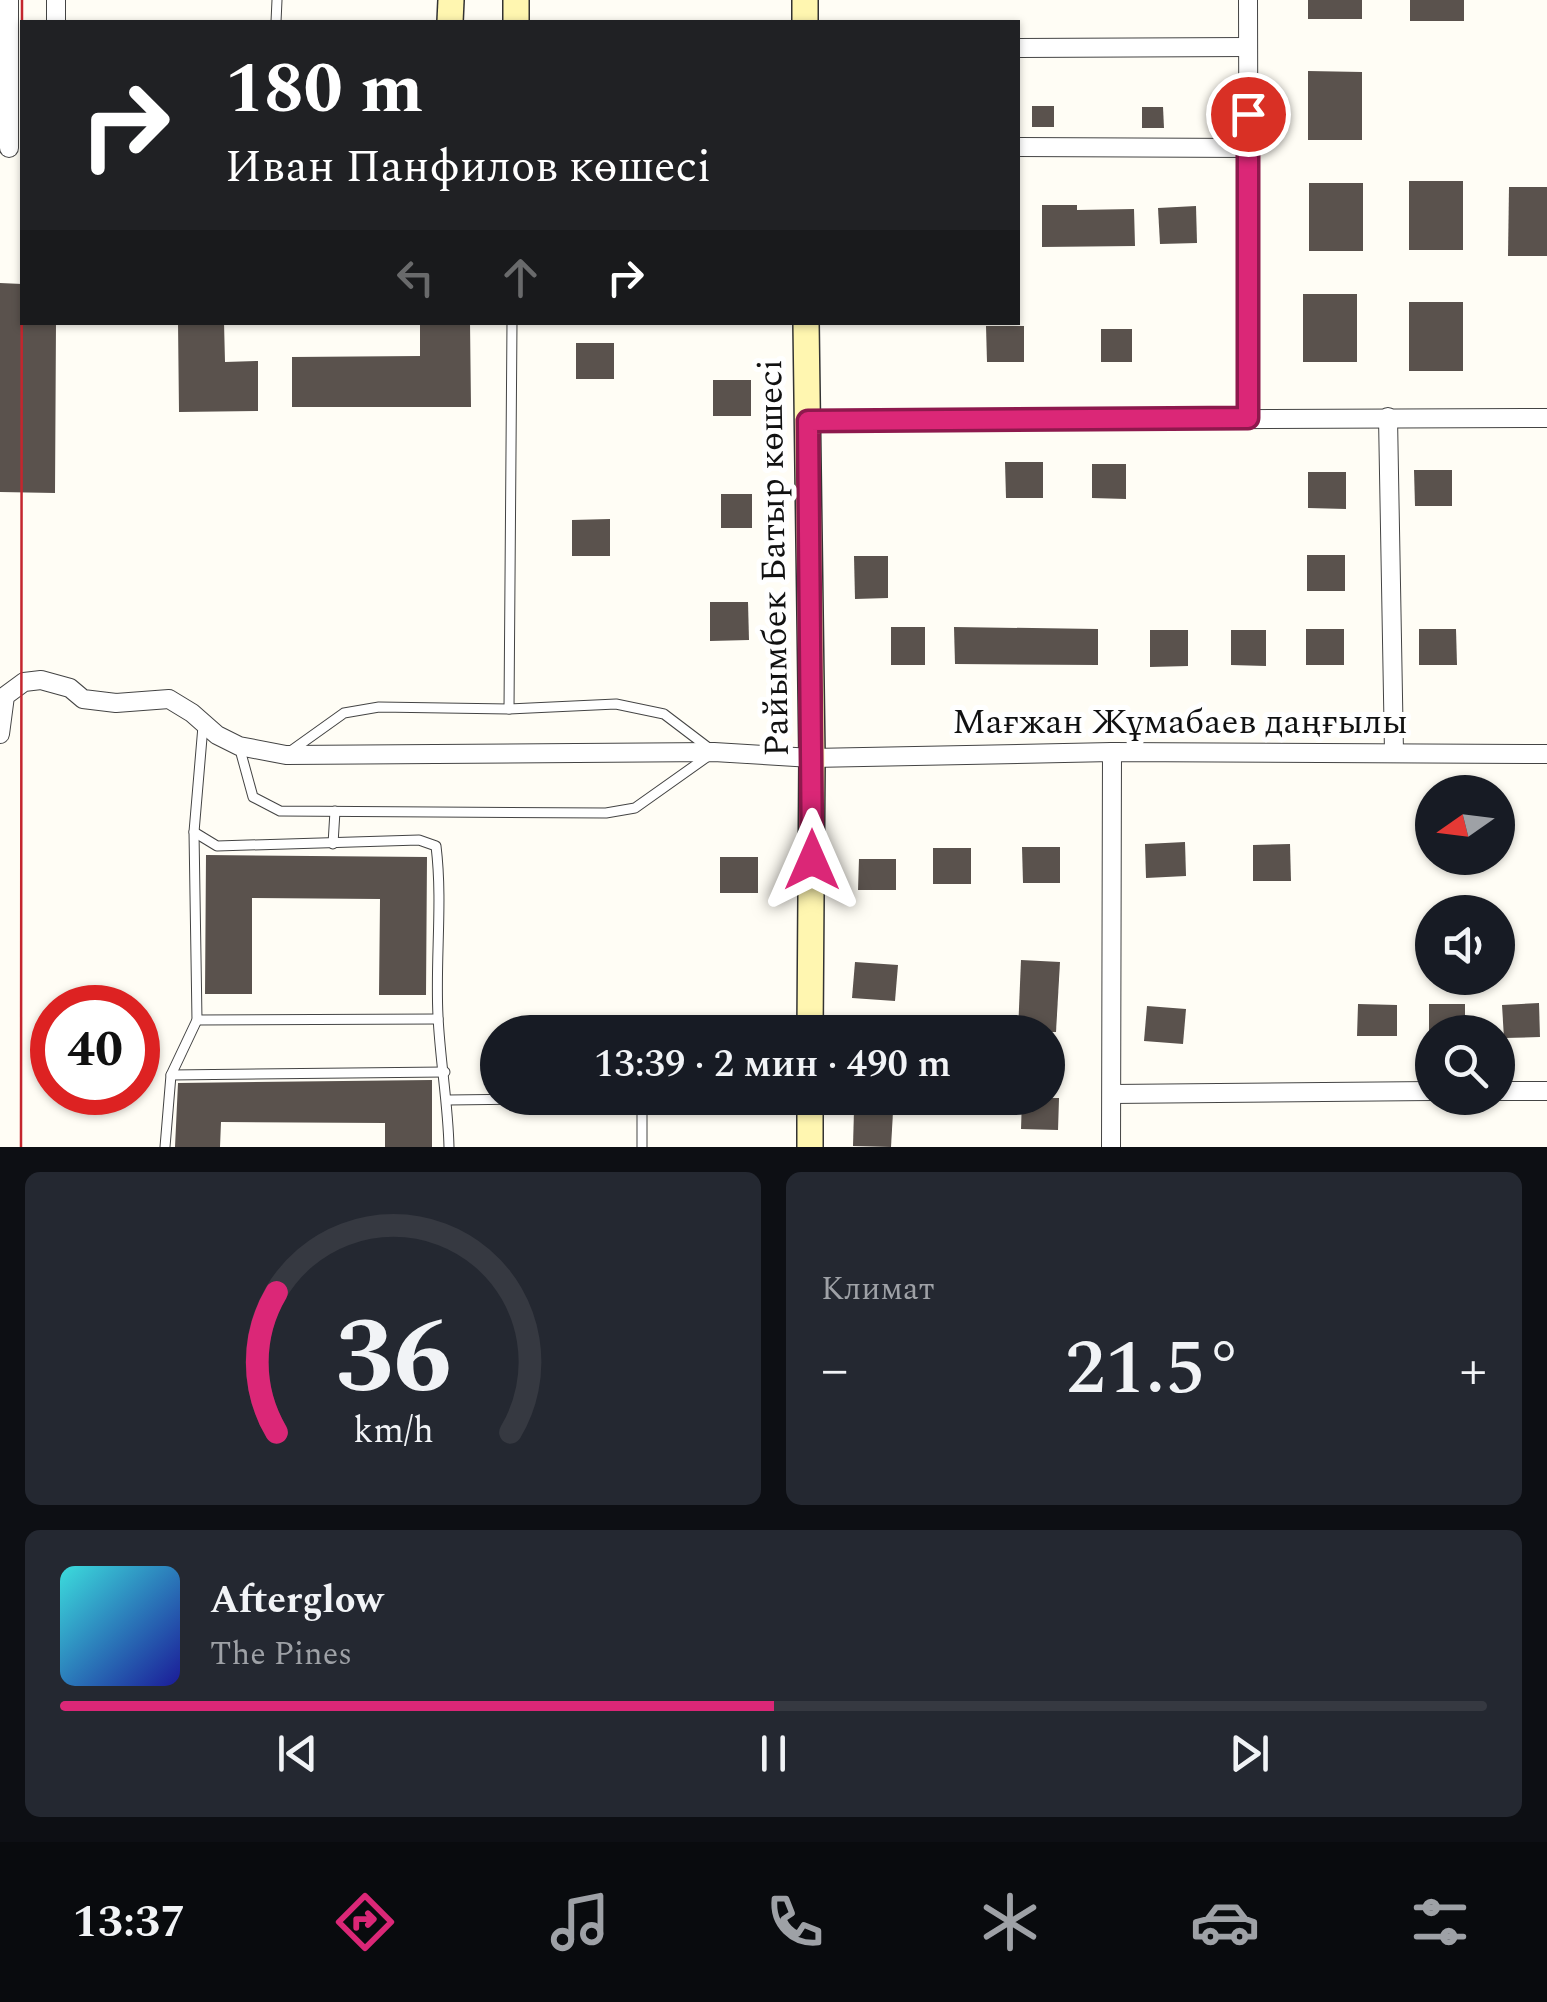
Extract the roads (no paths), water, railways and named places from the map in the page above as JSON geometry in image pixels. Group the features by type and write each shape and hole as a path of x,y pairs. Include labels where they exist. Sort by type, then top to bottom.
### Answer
{"street":[{"path":"9,0 10,147"},
{"path":"1248,0 1248,418"},
{"path":"1020,48 1248,47"},
{"path":"1020,147 1249,148"},
{"name":"Райымбек Батыр көшесі","path":"806,325 812,758 810,1015"},
{"path":"1388,417 1394,752"},
{"path":"808,421 1547,418"},
{"path":"0,734 5,696 24,682 41,680 70,688 83,699 116,703 168,699 239,746"},
{"name":"Мағжан Жұмабаев даңғылы","path":"239,746 286,755 714,752 812,758 1112,752 1547,754"},
{"path":"1111,1147 1112,752"},
{"path":"1515,1091 1547,1090"},
{"path":"1112,1094 1415,1091"},
{"path":"810,1115 810,1147"}],"lane":[{"path":"509,709 512,325"},
{"path":"239,746 253,798 280,811 335,812 606,813 635,808 714,752 664,714 616,704 509,709 379,706 344,713 286,755"},
{"path":"165,1147 171,1075 197,1020 194,832 203,723"},
{"path":"333,844 335,812"},
{"path":"194,832 217,846 420,840 436,846 438,1019 450,1147"},
{"path":"197,1020 438,1019"},
{"path":"171,1075 445,1072"},
{"path":"448,1100 480,1100"},
{"path":"642,1115 642,1147"}],"tram line":[{"path":"22,0 22,20"},
{"path":"21,1147 22,325"}]}
